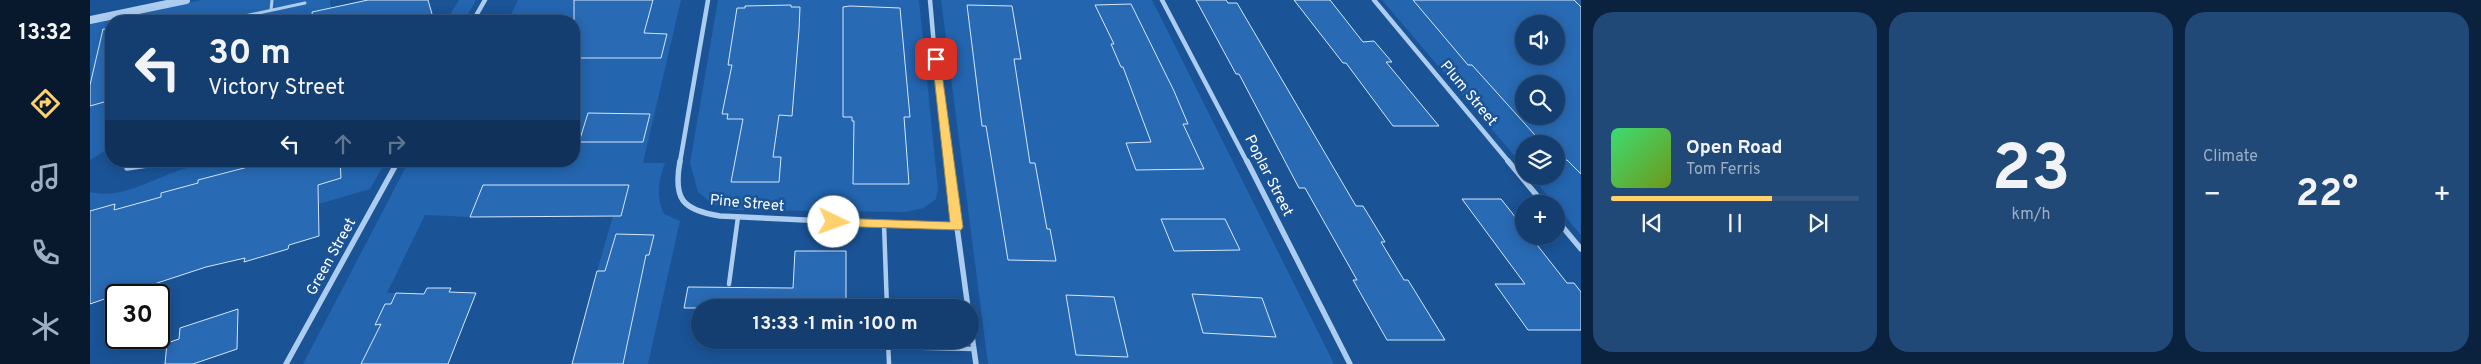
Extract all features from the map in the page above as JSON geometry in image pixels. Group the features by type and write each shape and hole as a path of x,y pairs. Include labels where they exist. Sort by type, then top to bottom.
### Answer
{"street":[{"path":"114,15 186,0"},
{"path":"477,15 485,0"},
{"name":"Pine Street","path":"708,0 676,184 682,200 702,213 738,217 957,227"},
{"path":"930,0 938,91 967,299"},
{"name":"Poplar Street","path":"1162,0 1266,198 1350,364"},
{"name":"Plum Street","path":"1374,0 1536,195"},
{"path":"90,20 105,17"},
{"path":"127,168 134,167"},
{"name":"Green Street","path":"286,364 395,167"},
{"path":"1565,230 1581,249"},
{"path":"974,350 976,364"}],"lane":[{"path":"271,10 272,0"},
{"path":"248,15 305,3"},
{"path":"729,284 738,217"},
{"path":"884,224 887,299"},
{"path":"888,349 889,364"},
{"path":"945,349 974,350"}],"shaded area":[{"path":"201,0 330,0 331,9 347,5 350,15 132,15"},
{"path":"459,0 476,0 467,15 450,15"},
{"path":"518,0 681,0 643,163 665,163 659,183 661,208 664,214 680,221 648,364 623,364 643,271 597,271 613,216 628,185 484,185 470,217 425,215 387,293 396,293 391,304 385,305 375,324 381,324 361,364 303,364 406,167 580,167 580,15 511,15","holes":["616,235 654,235 649,255 610,254"]},
{"path":"718,0 919,0 938,189 936,199 924,208 905,212 731,210 711,203 698,192 690,163"},
{"path":"941,0 1152,0 1334,364 988,364"},
{"path":"1382,0 1581,0 1581,235 1565,216 1565,195 1547,195 1539,185 1565,185 1565,135 1515,135 1515,156"},
{"path":"105,21 105,151 90,160 90,24"},
{"path":"189,167 277,167 301,189 341,178 340,167 383,167 370,189 90,271 128,206 114,210 115,205 90,211 90,192 110,194 120,192","holes":["225,173 193,223 198,180"]}],"building":[{"path":"368,0 428,0 432,15 312,15 312,12"},
{"path":"574,0 653,0 644,33 667,34 661,58 580,58 580,15 574,15"},
{"path":"1196,0 1226,0 1228,3 1237,3 1356,206 1363,206 1385,242 1381,242 1404,280 1408,280 1445,340 1387,340 1353,280 1357,280 1305,188 1299,188 1239,74 1236,74"},
{"path":"1294,0 1330,0 1363,42 1374,41 1392,62 1386,62 1439,126 1393,126 1346,63 1343,63"},
{"path":"1413,0 1574,0 1581,7 1581,174 1565,160 1565,135 1535,135 1526,125 1565,125 1565,75 1515,75 1515,113 1472,65 1468,65"},
{"path":"1131,4 1174,91 1188,124 1183,124 1204,169 1136,170 1126,143 1151,142 1123,67 1121,67 1111,44 1114,44 1095,5"},
{"path":"791,5 791,7 800,7 799,30 792,116 779,115 773,157 781,157 779,182 731,182 743,119 727,119 728,114 722,114 732,65 728,65 737,8 745,8 745,6"},
{"path":"967,5 1012,6 1021,59 1014,59 1030,163 1035,163 1047,229 1050,229 1056,261 1008,260 986,126 982,126"},
{"path":"843,7 900,8 910,117 904,117 909,184 853,184 854,121 852,121 852,117 843,117"},
{"path":"103,29 105,29 105,102 90,106 90,85"},
{"path":"588,113 650,114 643,142 580,142"},
{"path":"248,167 340,167 341,178 318,185 319,236 289,245 288,249 244,262 245,258 206,267 154,284 105,284 105,299 90,304 90,211 115,204 114,210 161,197 161,193 198,183 198,180"},
{"path":"483,185 629,185 621,216 470,217"},
{"path":"1462,199 1501,199 1515,217 1515,245 1537,245 1567,283 1574,283 1581,292 1581,330 1528,330 1495,284 1525,284"},
{"path":"1161,219 1225,219 1240,250 1174,251"},
{"path":"616,234 654,235 649,255 646,255 623,364 572,364 597,271 605,271"},
{"path":"795,251 846,251 846,299 691,299 691,308 684,308 688,287 793,288"},
{"path":"427,288 451,288 449,292 476,293 448,364 361,364 381,324 375,325 385,304 391,304 396,293 424,294"},
{"path":"1192,294 1262,298 1276,337 1203,333"},
{"path":"1066,295 1114,297 1128,357 1076,355"},
{"path":"238,309 237,349 193,364 165,364 166,349 170,349 170,342 179,339 180,328"}],"route":[{"path":"834,222 957,227 938,91 936,59"}]}
